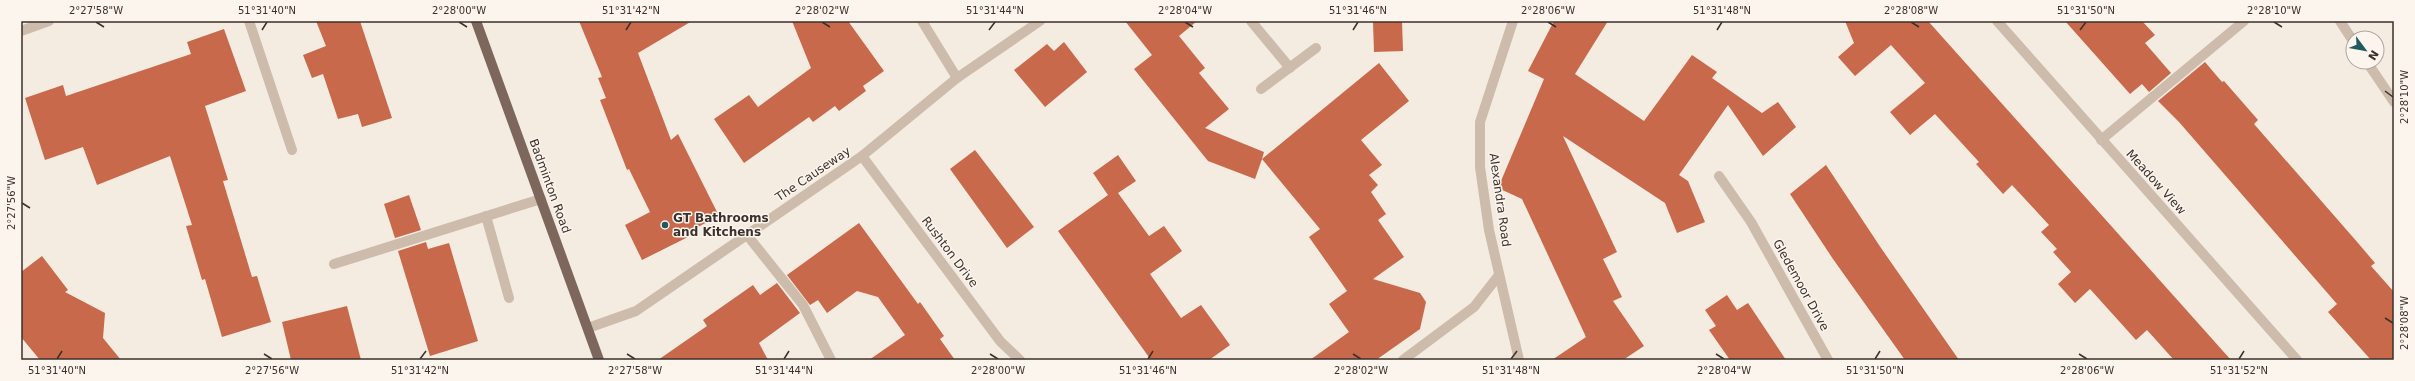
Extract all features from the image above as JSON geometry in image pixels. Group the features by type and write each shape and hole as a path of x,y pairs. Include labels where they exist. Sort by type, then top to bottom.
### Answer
{"main road":[{"name":"Badminton Road","path":"476,21 599,360"}],"street":[{"path":"21,31 49,21"},
{"path":"249,21 292,150"},
{"path":"922,21 957,78"},
{"name":"The Causeway","path":"588,328 636,311 862,156 957,78 1040,21"},
{"path":"1251,21 1290,68"},
{"name":"Alexandra Road","path":"1513,21 1480,122 1480,167 1489,230 1518,360"},
{"name":"Meadow View","path":"1997,21 2297,360"},
{"path":"2101,140 2244,21"},
{"path":"2340,21 2346,30"},
{"path":"1261,89 1316,48"},
{"path":"2372,70 2394,102"},
{"name":"Rushton Drive","path":"862,156 1000,341 1020,360"},
{"name":"Gledemoor Drive","path":"1719,176 1752,222 1828,360"},
{"path":"334,264 541,199"},
{"path":"486,216 509,298"},
{"path":"747,235 803,304 831,360"},
{"path":"1404,360 1474,307 1499,275"}],"building":[{"path":"316,21 360,21 392,118 362,127 358,114 338,119 323,74 312,78 303,55 326,46"},
{"path":"579,21 692,21 638,53 671,140 678,134 719,216 694,229 696,233 642,260 625,225 650,212 629,169 627,170 600,100 606,98 598,78 602,77"},
{"path":"792,21 848,21 884,71 863,86 866,91 839,111 835,106 813,122 809,117 744,163 714,119 749,95 758,107 811,68"},
{"path":"1125,21 1197,21 1179,36 1205,68 1199,73 1229,109 1205,128 1264,152 1255,179 1208,161 1134,69 1152,55"},
{"path":"1402,21 1403,51 1374,52 1373,22"},
{"path":"1554,21 1608,21 1575,74 1644,121 1692,55 1717,72 1712,78 1762,113 1778,102 1796,127 1763,156 1728,105 1679,175 1688,181 1705,222 1677,233 1665,203 1563,136 1617,252 1603,259 1622,297 1613,301 1644,346 1623,360 1552,360 1586,337 1522,199 1498,188 1544,79 1528,71"},
{"path":"1845,21 1928,21 2231,360 2174,360 2147,330 2136,340 2090,289 2075,303 2058,284 2071,272 2053,252 2057,249 2041,232 2049,225 2012,185 2003,194 1976,164 1979,162 1935,114 1910,135 1890,112 1925,83 1891,45 1855,76 1838,57 1854,43"},
{"path":"2065,21 2142,21 2155,35 2145,43 2171,73 2149,92 2142,84 2130,94"},
{"path":"224,29 246,91 205,106 228,180 223,181 252,277 257,276 271,322 222,337 205,279 202,280 186,226 192,225 170,156 97,185 83,147 45,160 25,98 63,85 66,96 191,54 187,42"},
{"path":"1064,42 1087,72 1045,107 1014,70 1047,44 1054,51"},
{"path":"2205,62 2222,82 2224,81 2258,120 2254,124 2375,263 2371,266 2394,292 2394,360 2371,360 2328,312 2337,304 2179,122 2158,101"},
{"path":"1379,63 1409,101 1361,140 1382,165 1369,175 1378,185 1371,192 1386,214 1378,220 1404,257 1373,279 1420,293 1426,302 1420,329 1376,360 1310,360 1349,332 1329,304 1347,291 1309,237 1320,229 1262,159"},
{"path":"975,150 1034,227 1007,248 950,169"},
{"path":"1118,155 1136,181 1118,193 1149,236 1164,226 1182,251 1150,274 1181,318 1201,305 1230,345 1209,360 1151,360 1058,231 1108,195 1093,173"},
{"path":"1826,165 1881,248 1959,360 1905,360 1833,259 1790,194"},
{"path":"409,195 421,230 395,238 384,204"},
{"path":"859,223 918,304 920,302 944,336 940,339 955,360 869,360 905,335 878,297 857,291 827,313 818,300 810,305 787,275"},
{"path":"426,242 428,249 449,243 478,341 430,356 398,251"},
{"path":"42,256 68,290 65,292 105,313 103,338 121,360 40,360 21,337 21,272"},
{"path":"777,283 800,313 759,343 768,360 658,360 707,326 703,320 753,285 760,295"},
{"path":"1727,295 1737,310 1748,303 1786,360 1730,360 1709,330 1716,326 1705,310"},
{"path":"347,306 361,360 291,360 282,322"}],"place":[{"name":"GT Bathrooms and Kitchens","path":"665,225"}]}
